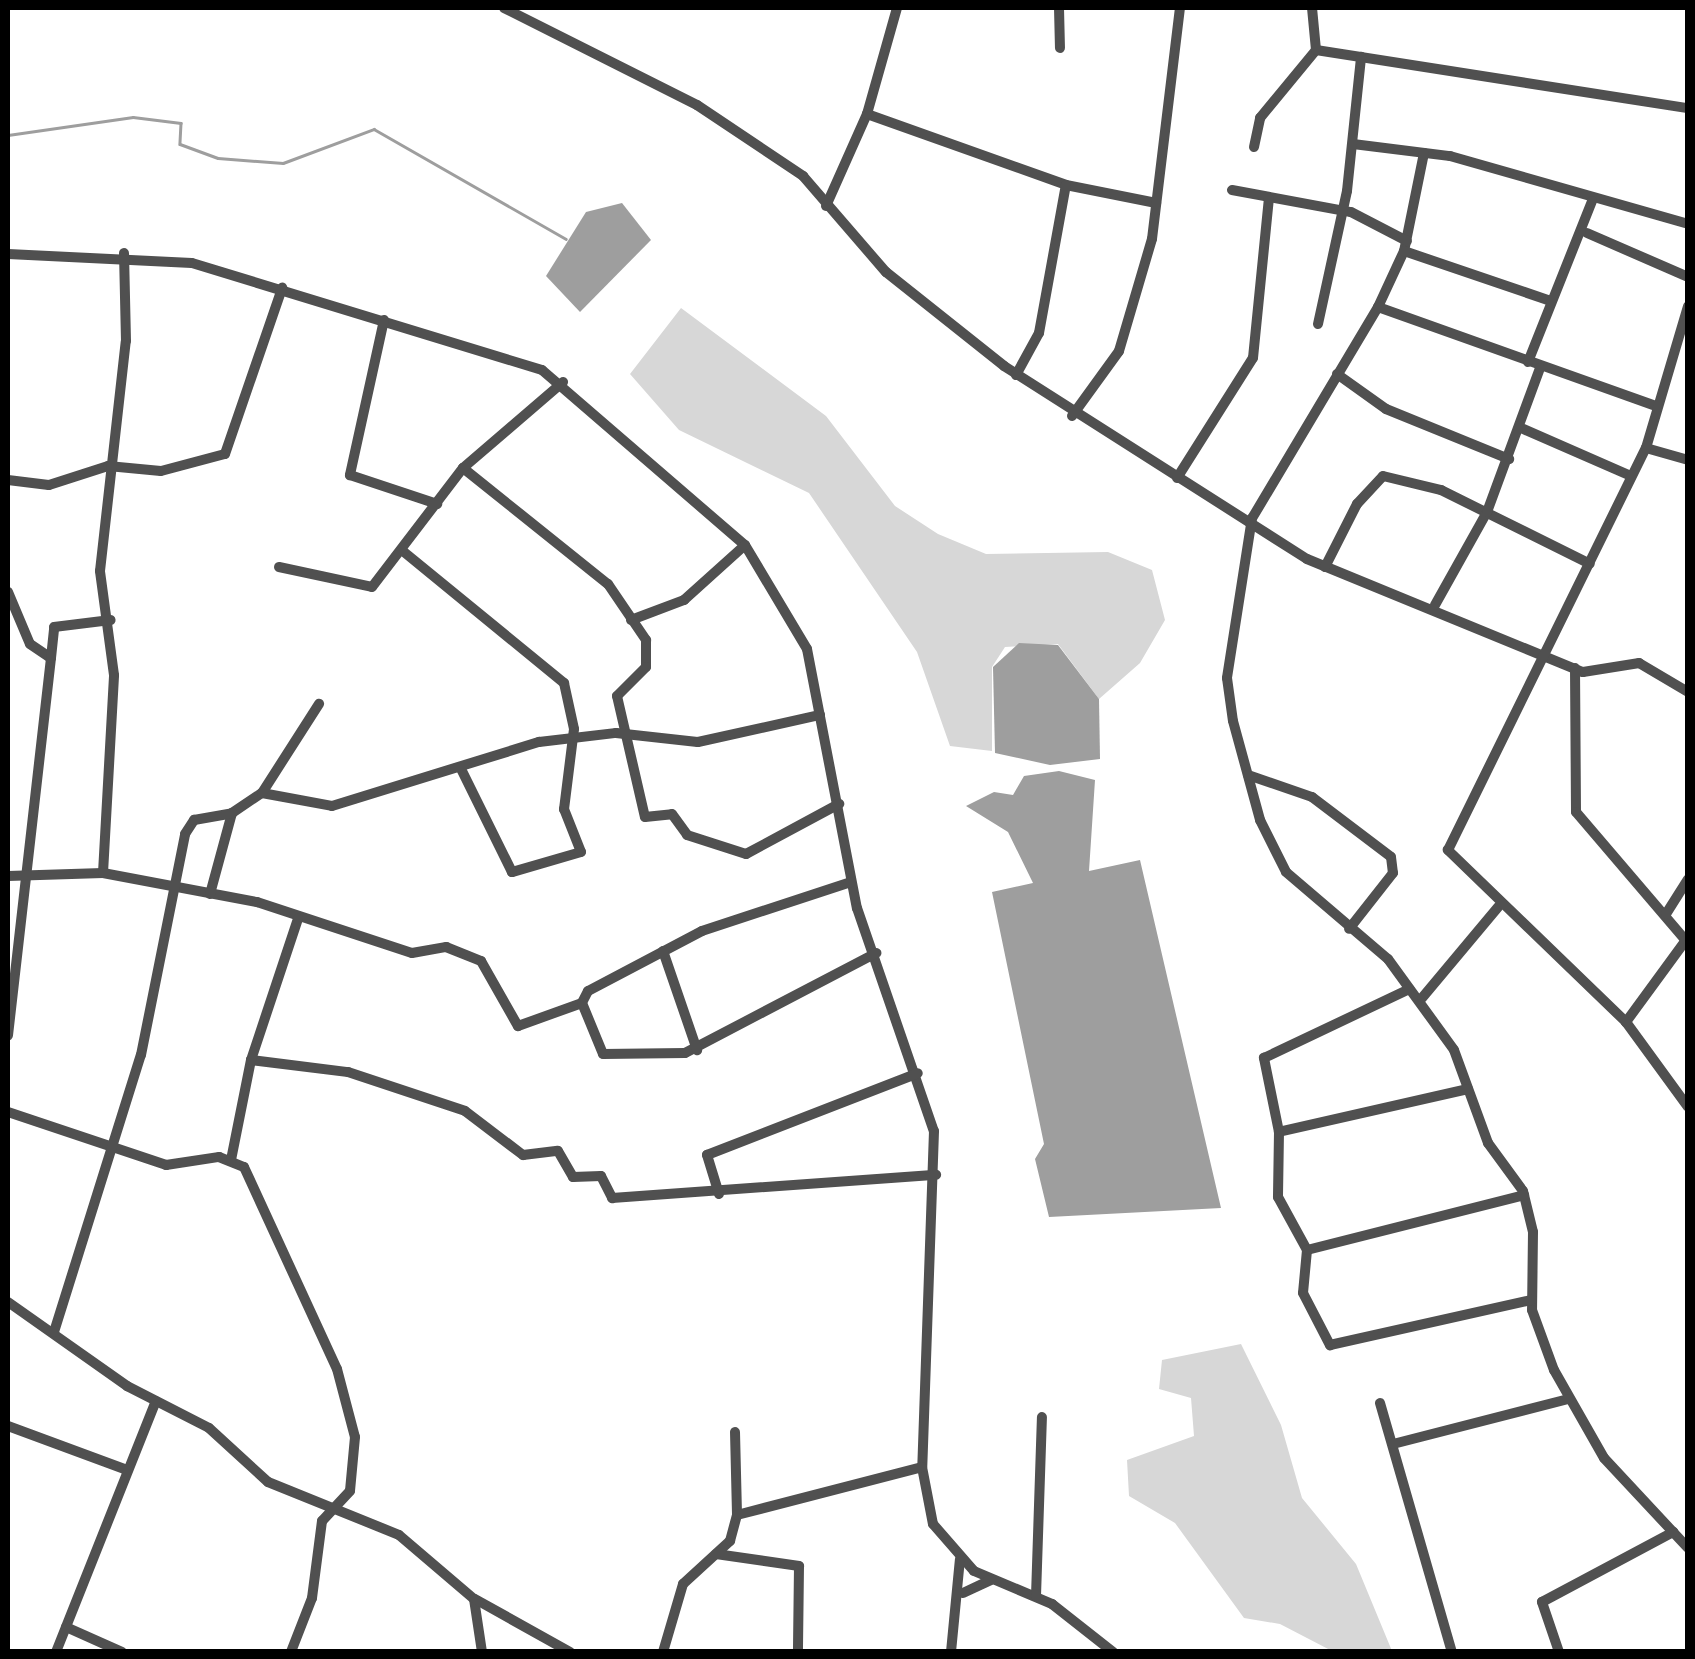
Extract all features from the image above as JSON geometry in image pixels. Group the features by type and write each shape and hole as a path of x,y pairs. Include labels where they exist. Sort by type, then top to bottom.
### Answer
{"street":[{"path":"504,8 697,105 803,176 886,272 1016,375 1072,416 1252,518 1325,567 1435,605 1575,668 1638,663 1688,692"},
{"path":"826,206 866,114 896,8"},
{"path":"1059,8 1060,48"},
{"path":"1072,416 1119,351 1156,202 1180,8"},
{"path":"1254,146 1260,118 1316,50 1312,8"},
{"path":"1316,50 1688,108"},
{"path":"1318,324 1353,144 1361,57"},
{"path":"866,114 1066,185 1156,202"},
{"path":"1353,144 1424,154 1688,224"},
{"path":"1424,154 1406,246 1378,307 1252,518 1227,678 1248,776 1286,872 1422,998 1468,1089 1488,1144 1524,1195 1532,1300 1568,1399 1604,1458 1687,1546"},
{"path":"1016,375 1039,333 1066,185"},
{"path":"1232,190 1339,211 1406,246 1551,301"},
{"path":"1177,478 1253,358 1269,199"},
{"path":"1528,362 1551,301 1587,233 1592,201"},
{"path":"1587,233 1688,278"},
{"path":"8,254 124,254 282,288 563,382 745,545 794,615 820,715 851,882 918,1072 936,1175 922,1467 932,1524 960,1559 992,1580 1036,1596 1114,1652"},
{"path":"103,873 110,620 100,583 108,466 126,340 124,254"},
{"path":"8,480 63,484 108,466 161,470 226,454 282,288"},
{"path":"1688,306 1653,405 1646,448 1449,844 1498,907 1626,1022 1688,1107"},
{"path":"1378,307 1540,368 1653,405"},
{"path":"384,320 350,475 437,504"},
{"path":"1435,605 1488,512 1540,368"},
{"path":"1337,374 1386,409 1510,458"},
{"path":"280,567 372,587 404,552 463,468 563,382"},
{"path":"1521,428 1631,476"},
{"path":"1646,448 1688,460"},
{"path":"463,468 608,584 646,640 646,667 617,696 631,734 644,817 672,814 687,835 731,855 755,852 839,804"},
{"path":"1325,567 1356,504 1384,476 1488,512 1590,564"},
{"path":"631,620 684,600 745,545"},
{"path":"404,552 553,669 574,728 567,740 573,786 564,809 580,852 522,875 512,872 460,768"},
{"path":"8,592 30,644 51,658"},
{"path":"8,1036 54,627 110,620"},
{"path":"1575,668 1576,812 1687,942 1626,1022"},
{"path":"54,1332 111,1142 142,1055 188,826 232,812 262,793 320,704"},
{"path":"262,793 332,806 567,740 631,734 698,742 820,715"},
{"path":"1248,776 1312,797 1391,857 1393,873 1349,929"},
{"path":"210,894 232,812"},
{"path":"8,876 103,873 210,894 412,953 446,946 481,961 518,1026 582,1003 663,951 756,908 851,882"},
{"path":"1666,914 1688,878"},
{"path":"1422,998 1498,907"},
{"path":"231,1160 252,1060 298,919"},
{"path":"663,951 697,1050"},
{"path":"582,1003 603,1054 697,1050 876,953"},
{"path":"1409,989 1264,1058 1279,1132 1278,1197 1307,1250 1303,1293 1330,1346 1532,1300"},
{"path":"252,1060 348,1072 465,1111 524,1155 558,1150 573,1177 601,1176 612,1198 719,1194 936,1175"},
{"path":"719,1194 707,1155 918,1072"},
{"path":"1279,1132 1468,1089"},
{"path":"8,1112 111,1142 166,1165 231,1160 244,1168 345,1391 354,1465 336,1513 322,1521 312,1598 292,1652"},
{"path":"1307,1250 1524,1195"},
{"path":"8,1302 156,1402 209,1428 268,1482 336,1513 398,1535 474,1599 570,1652"},
{"path":"1392,1444 1568,1399"},
{"path":"56,1652 156,1402"},
{"path":"1380,1402 1452,1652"},
{"path":"1036,1596 1042,1417"},
{"path":"8,1426 127,1470"},
{"path":"663,1652 683,1584 716,1554 737,1514 735,1432"},
{"path":"737,1514 922,1467"},
{"path":"1559,1652 1542,1602 1673,1532"},
{"path":"716,1554 799,1566 798,1652"},
{"path":"951,1652 963,1592 960,1559"},
{"path":"963,1592 992,1580"},
{"path":"474,1599 482,1652"},
{"path":"66,1627 122,1652"}],"shaded area":[{"path":"622,203 651,240 580,312 546,276 586,212"},
{"path":"681,308 826,416 895,506 938,534 986,554 1108,552 1152,570 1165,620 1140,663 1099,699 1058,644 1005,647 992,667 992,751 950,746 917,652 809,493 679,430 630,374"},
{"path":"1019,643 1058,645 1099,699 1100,759 1050,765 995,753 993,667"},
{"path":"1059,771 1095,780 1089,871 1140,860 1221,1208 1049,1217 1035,1159 1044,1144 992,892 1033,883 1008,832 966,806 994,792 1013,795 1024,776"},
{"path":"1241,1344 1281,1425 1302,1498 1356,1564 1392,1651 1332,1651 1280,1624 1244,1618 1175,1523 1129,1496 1127,1460 1194,1436 1191,1398 1159,1389 1162,1360"}],"waterway":[{"path":"8,135 133,117 181,123 180,144 218,158 283,163 374,129 566,239"}]}
